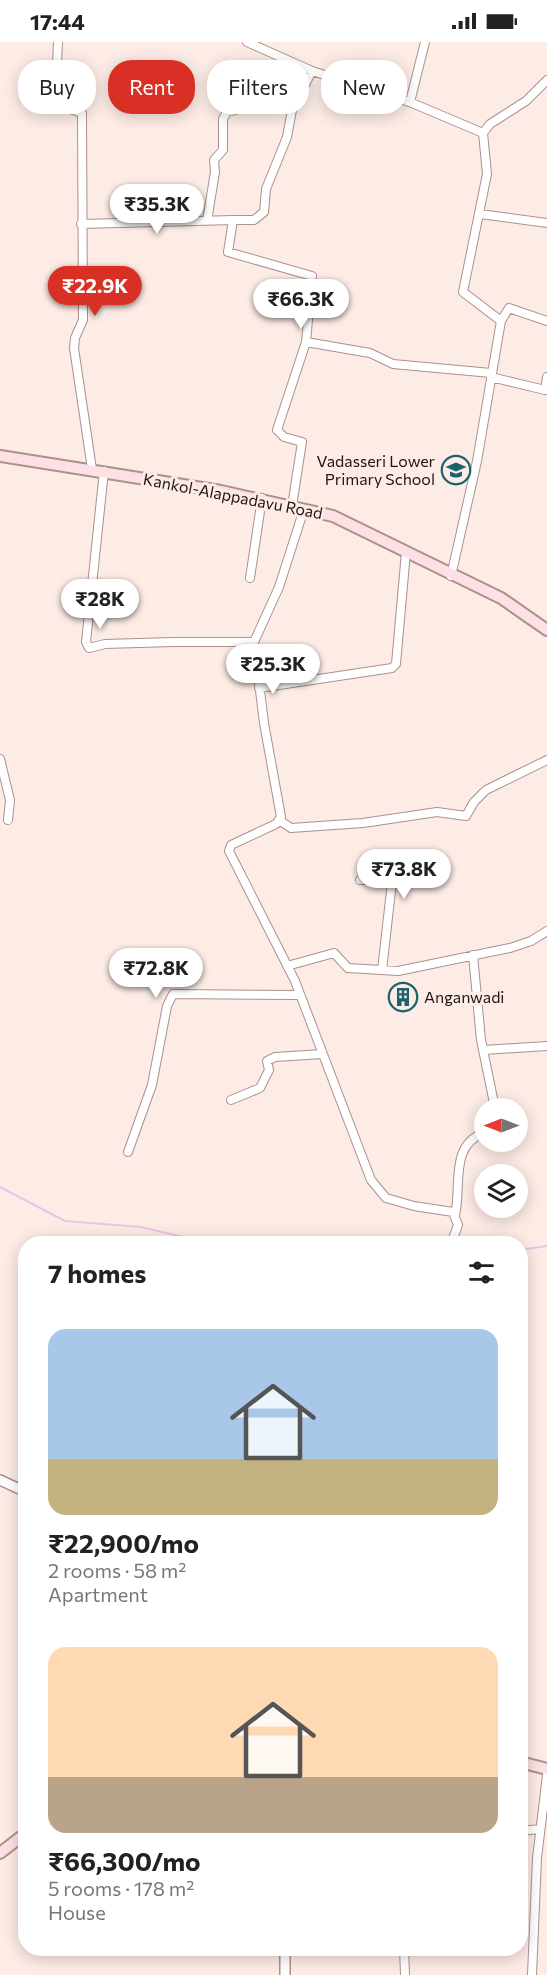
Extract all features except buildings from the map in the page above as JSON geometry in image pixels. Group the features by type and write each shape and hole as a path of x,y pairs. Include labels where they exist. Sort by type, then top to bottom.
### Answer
{"main road":[{"name":"Kankol-Alappadavu Road","path":"0,456 262,498 333,516 451,576 501,598 547,630"},
{"path":"528,1764 547,1769"},
{"path":"0,1853 18,1839"}],"street":[{"path":"58,42 56,86 61,106 82,112 82,320 74,348 98,470 86,642 89,648 105,644 254,642"},
{"path":"247,42 312,71 410,102 483,133"},
{"path":"410,102 425,42"},
{"path":"81,224 254,220 264,212 266,189 287,137 292,110 312,71"},
{"path":"501,321 463,292 487,174 483,133 490,124 526,101 547,80"},
{"path":"207,220 215,172 214,160 223,150 223,119 226,114"},
{"path":"480,214 547,223"},
{"path":"233,220 228,252 312,276 306,342 278,430 284,436 302,442 292,506"},
{"path":"451,576 477,461 501,321 509,308 547,321"},
{"path":"306,342 370,353 393,364 491,375 545,390 547,377"},
{"path":"250,578 262,498"},
{"path":"304,509 279,587 254,642 279,820 291,828 363,823 437,812 466,816 474,802 486,790 547,760"},
{"path":"259,688 392,668 396,664 406,552"},
{"path":"0,759 10,800 8,820"},
{"path":"279,820 231,845 229,851 300,995 371,1180 386,1197 414,1206 443,1209 455,1215"},
{"path":"360,880 388,879 392,882 382,970"},
{"path":"287,966 334,953 348,968 398,971 520,945 547,931"},
{"path":"473,955 483,1050 493,1098"},
{"path":"128,1152 152,1085 167,1006 173,994 300,995"},
{"path":"483,1050 547,1046"},
{"path":"231,1100 260,1088 269,1070 267,1061 275,1057 322,1054"},
{"path":"455,1236 458,1225 455,1215 461,1154 474,1139"},
{"path":"0,1480 18,1488"},
{"path":"532,1975 533,1907 547,1776"},
{"path":"528,1830 540,1828"},
{"path":"285,1956 285,1975"},
{"path":"404,1956 405,1975"}],"waterway":[{"path":"0,1187 65,1221 141,1227 179,1236"},
{"path":"528,1249 547,1246"}],"place":[{"name":"Vadasseri Lower Primary School","path":"456,470"},
{"name":"Anganwadi","path":"403,997"}]}
